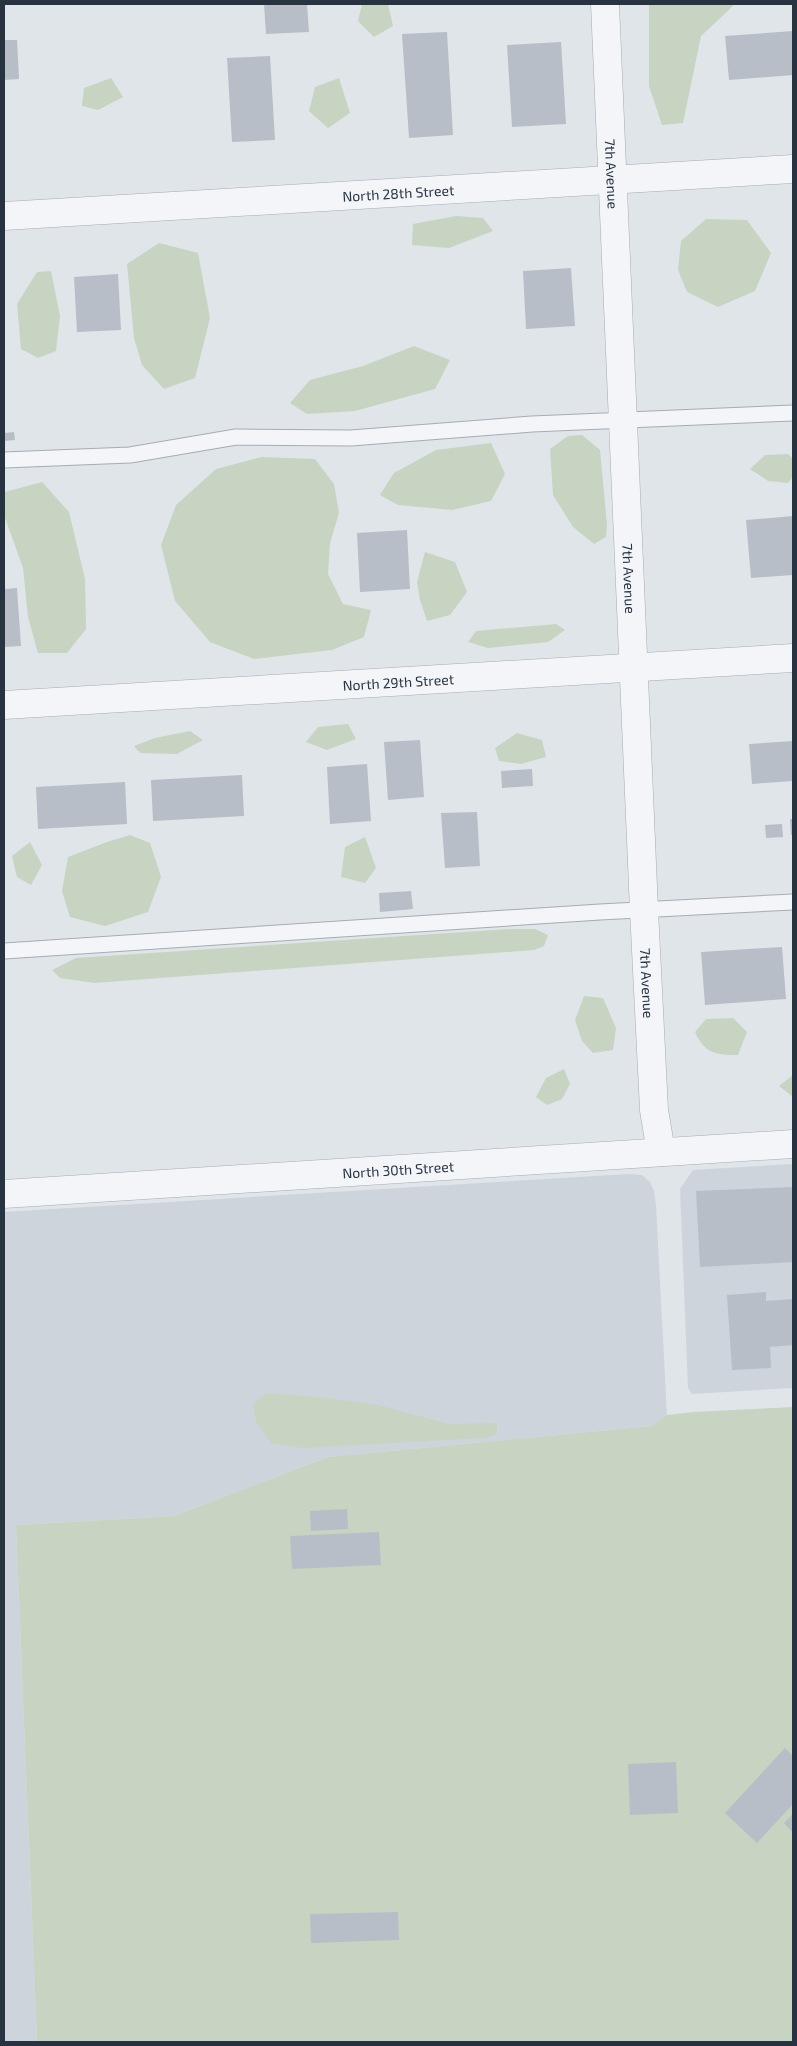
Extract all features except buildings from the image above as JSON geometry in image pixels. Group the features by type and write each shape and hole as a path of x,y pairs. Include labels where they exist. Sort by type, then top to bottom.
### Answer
{"street":[{"name":"7th Avenue","path":"605,4 644,910 654,1110 662,1152"},
{"name":"North 28th Street","path":"4,216 793,169"},
{"name":"North 29th Street","path":"4,705 793,658"},
{"name":"North 30th Street","path":"4,1194 793,1144"}],"lane":[{"path":"4,460 130,455 236,437 351,438 523,425 793,413"},
{"path":"4,951 793,902"}],"shaded area":[{"path":"793,1164 793,1388 692,1394 688,1388 680,1189 693,1170"},
{"path":"628,1174 642,1175 650,1182 654,1191 656,1205 667,1415 651,1426 328,1457 174,1516 16,1525 37,2042 4,2042 4,1212"}],"green space":[{"path":"362,4 388,4 393,26 374,37 358,21"},
{"path":"649,4 735,4 701,36 683,123 662,125 649,86"},
{"path":"111,78 123,97 98,110 82,106 84,88"},
{"path":"339,78 350,113 328,128 309,111 315,87"},
{"path":"456,216 483,218 493,231 449,248 412,245 413,224"},
{"path":"706,219 747,220 771,253 755,291 718,307 687,292 678,270 681,241"},
{"path":"159,243 198,253 210,318 195,378 164,389 142,365 134,338 127,264"},
{"path":"51,271 60,316 56,351 38,358 21,349 17,304 37,272"},
{"path":"414,346 450,360 435,389 355,411 307,414 290,403 310,380 363,366"},
{"path":"582,435 600,450 607,525 606,537 594,544 573,527 553,495 550,449 568,436"},
{"path":"491,443 505,474 491,501 452,510 398,505 380,495 394,473 436,450"},
{"path":"788,454 793,459 793,477 788,483 768,481 750,469 765,455"},
{"path":"262,457 315,459 334,484 339,513 330,543 328,574 343,604 371,610 364,637 332,650 254,659 210,642 175,601 161,545 176,505 216,469"},
{"path":"42,482 69,512 85,579 86,629 67,653 38,653 28,617 23,568 4,515 5,492"},
{"path":"425,552 455,562 467,592 450,615 427,621 420,600 417,582"},
{"path":"556,624 565,630 548,642 488,648 468,642 476,631"},
{"path":"348,724 356,739 327,750 306,742 318,727"},
{"path":"190,731 203,740 177,754 140,753 134,746 155,738"},
{"path":"517,733 542,740 546,757 521,764 499,761 495,748"},
{"path":"130,835 150,843 161,877 148,912 105,926 70,917 62,891 68,857"},
{"path":"365,837 376,868 365,883 341,877 345,847"},
{"path":"30,842 42,865 31,885 17,877 12,856"},
{"path":"509,929 535,929 548,935 544,946 534,950 94,983 60,978 52,970 76,958"},
{"path":"584,996 603,998 616,1028 613,1050 593,1053 582,1041 575,1020"},
{"path":"733,1018 747,1032 738,1055 712,1052 703,1045 695,1032 706,1019"},
{"path":"564,1069 570,1084 562,1099 547,1105 536,1097 546,1078"},
{"path":"793,1075 793,1097 779,1086"},
{"path":"266,1393 318,1397 378,1405 449,1424 497,1423 497,1434 485,1438 303,1448 271,1443 256,1422 253,1405"},
{"path":"793,1407 793,2042 37,2042 16,1525 174,1516 328,1457 651,1426 667,1415 693,1412"}]}
